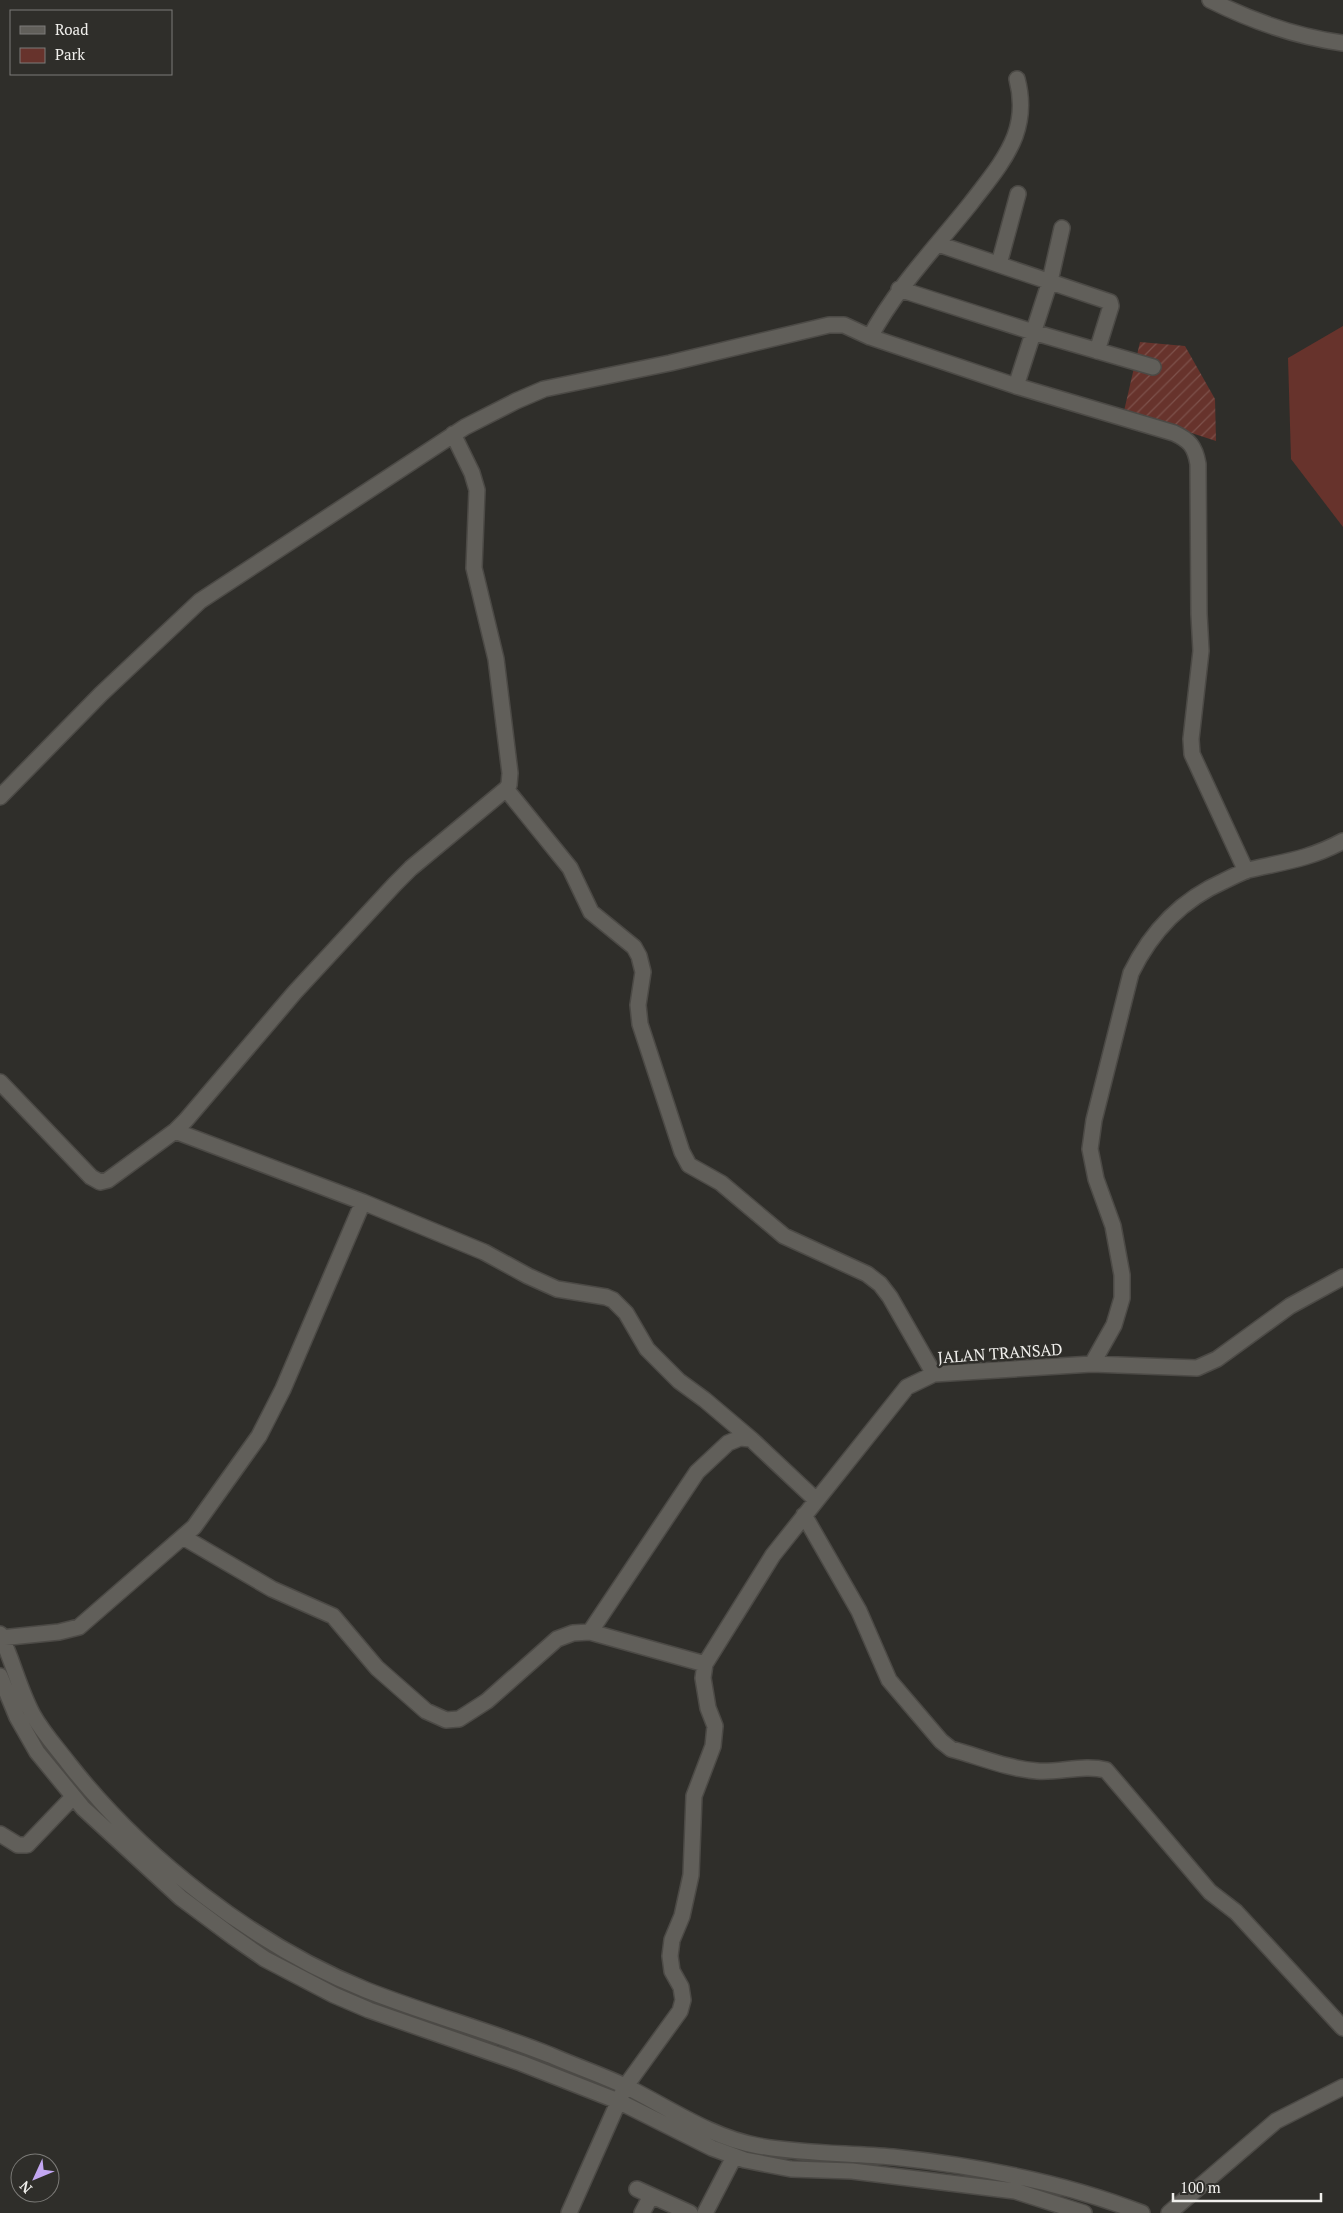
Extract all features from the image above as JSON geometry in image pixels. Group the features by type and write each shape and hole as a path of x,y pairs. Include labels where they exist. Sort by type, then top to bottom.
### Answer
{"street":[{"path":"1210,0 1255,20 1314,39 1343,43"},
{"path":"870,336 899,290 991,178 1015,136 1021,103 1017,80"},
{"path":"998,264 1018,194"},
{"path":"1016,386 1050,280 1062,228"},
{"path":"938,244 1050,280 1111,303 1097,351"},
{"path":"899,290 1154,368"},
{"path":"0,797 101,694 200,601 453,434 516,401 544,389 670,363 829,326 844,325 870,336 1016,386 1174,433 1187,440 1194,447 1198,464 1201,652 1191,739 1192,754 1246,871"},
{"path":"0,1082 91,1178 100,1182 108,1180 175,1131 295,992 395,884 411,868 506,789 509,784 510,773 496,659 474,568 477,490 472,473 453,434"},
{"path":"506,789 570,868 592,912 634,948 639,956 643,972 638,1005 640,1024 688,1165 721,1183 774,1229 791,1241 867,1274 880,1284 890,1297 934,1374"},
{"path":"1092,1364 1114,1325 1122,1298 1122,1276 1113,1226 1096,1179 1090,1149 1094,1120 1130,973 1141,952 1175,911 1208,888 1246,871 1301,860 1343,841"},
{"path":"175,1131 362,1202 484,1252 528,1276 557,1289 606,1297 613,1300 626,1313 647,1349 673,1374 751,1439 816,1500"},
{"path":"362,1202 283,1389 259,1436 194,1527 79,1627 59,1632 1,1637 22,1693 34,1716 76,1772 98,1799 140,1842 217,1905 310,1964 364,1989 527,2046 625,2087 720,2135 736,2141 781,2149 894,2157 1018,2175 1120,2204 1142,2213"},
{"name":"JALAN TRANSAD","path":"705,1664 773,1555 907,1387 934,1374 1092,1364 1197,1368 1217,1359 1290,1306 1343,1276"},
{"path":"590,1632 697,1472 728,1443 740,1438 751,1439"},
{"path":"804,1515 859,1611 889,1680 941,1741 951,1749 1034,1771 1094,1768 1106,1770 1210,1892 1236,1912 1343,2028"},
{"path":"183,1538 272,1588 332,1616 377,1668 426,1711 446,1720 459,1719 487,1701 557,1639 574,1633 590,1632 705,1664 703,1678 706,1702 715,1726 712,1746 694,1796 691,1875 682,1916 672,1940 670,1956 672,1970 681,1987 683,2000 680,2011 625,2087 569,2213"},
{"path":"0,1676 17,1717 37,1752 73,1797 135,1858 182,1898 265,1959 334,1995 369,2010 522,2063 618,2101 734,2157 762,2165 791,2169 852,2171 1016,2191 1084,2213"},
{"path":"0,1834 18,1845 27,1845 73,1797"},
{"path":"1169,2213 1276,2121 1343,2087"},
{"path":"705,2213 734,2157"},
{"path":"965,2184 968,2168"},
{"path":"637,2189 690,2213"},
{"path":"642,2213 651,2196"}],"green space":[{"path":"1343,326 1343,527 1291,459 1288,358"},
{"path":"1140,342 1185,346 1215,399 1216,441 1124,411"}]}
